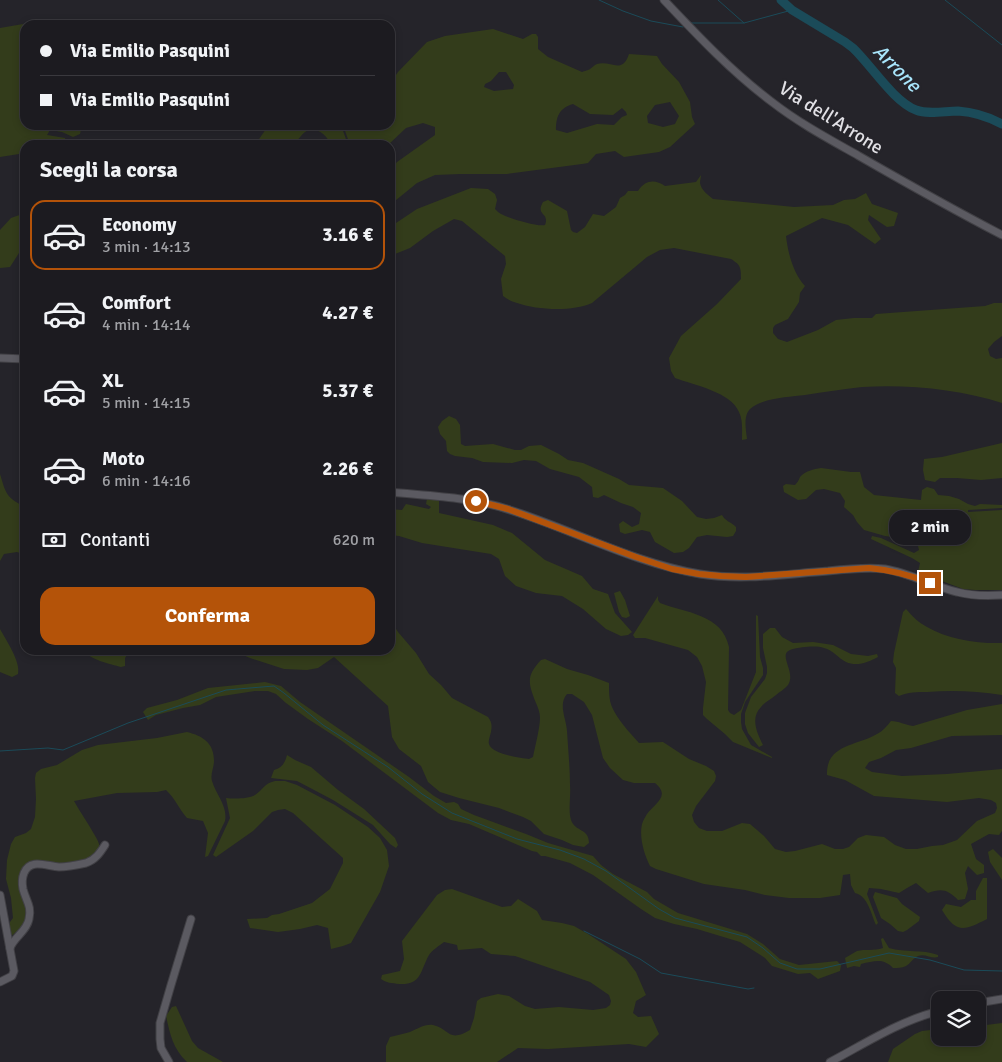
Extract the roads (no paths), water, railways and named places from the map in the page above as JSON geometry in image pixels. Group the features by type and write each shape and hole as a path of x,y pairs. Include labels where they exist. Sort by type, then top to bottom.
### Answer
{"street":[{"name":"Via dell'Arrone","path":"664,0 734,71 793,117 926,194 1002,235"},
{"path":"0,358 20,359"},
{"path":"395,493 476,501 508,509 636,557 672,569 699,574 746,577 869,568 885,569 901,572 964,594 982,596 1002,595"},
{"path":"10,948 16,937 26,927 29,918 29,904 22,882 24,872 28,866 35,864 57,867 90,862 98,855 104,845"},
{"path":"0,895 14,966 14,974 0,982"},
{"path":"169,1062 161,1048 160,1023 191,919"},
{"path":"986,1002 1002,999"},
{"path":"830,1062 902,1024 931,1013"}],"waterway":[{"path":"599,0 651,21 683,27"},
{"path":"718,0 744,23"},
{"name":"Arrone","path":"781,0 792,10 853,48 891,91 908,106 926,112 969,112 1002,124"},
{"path":"945,0 1002,45"},
{"path":"691,23 744,23 792,10"},
{"path":"0,751 48,748 63,750 128,723 226,690 274,686 323,725 388,767 422,794 452,813 517,839 560,850 584,859 606,871 659,909 675,918 747,937 780,963 797,969 820,969 889,953 930,960 964,970 1002,971"},
{"path":"584,931 640,959 661,973 748,989 754,988"}]}
